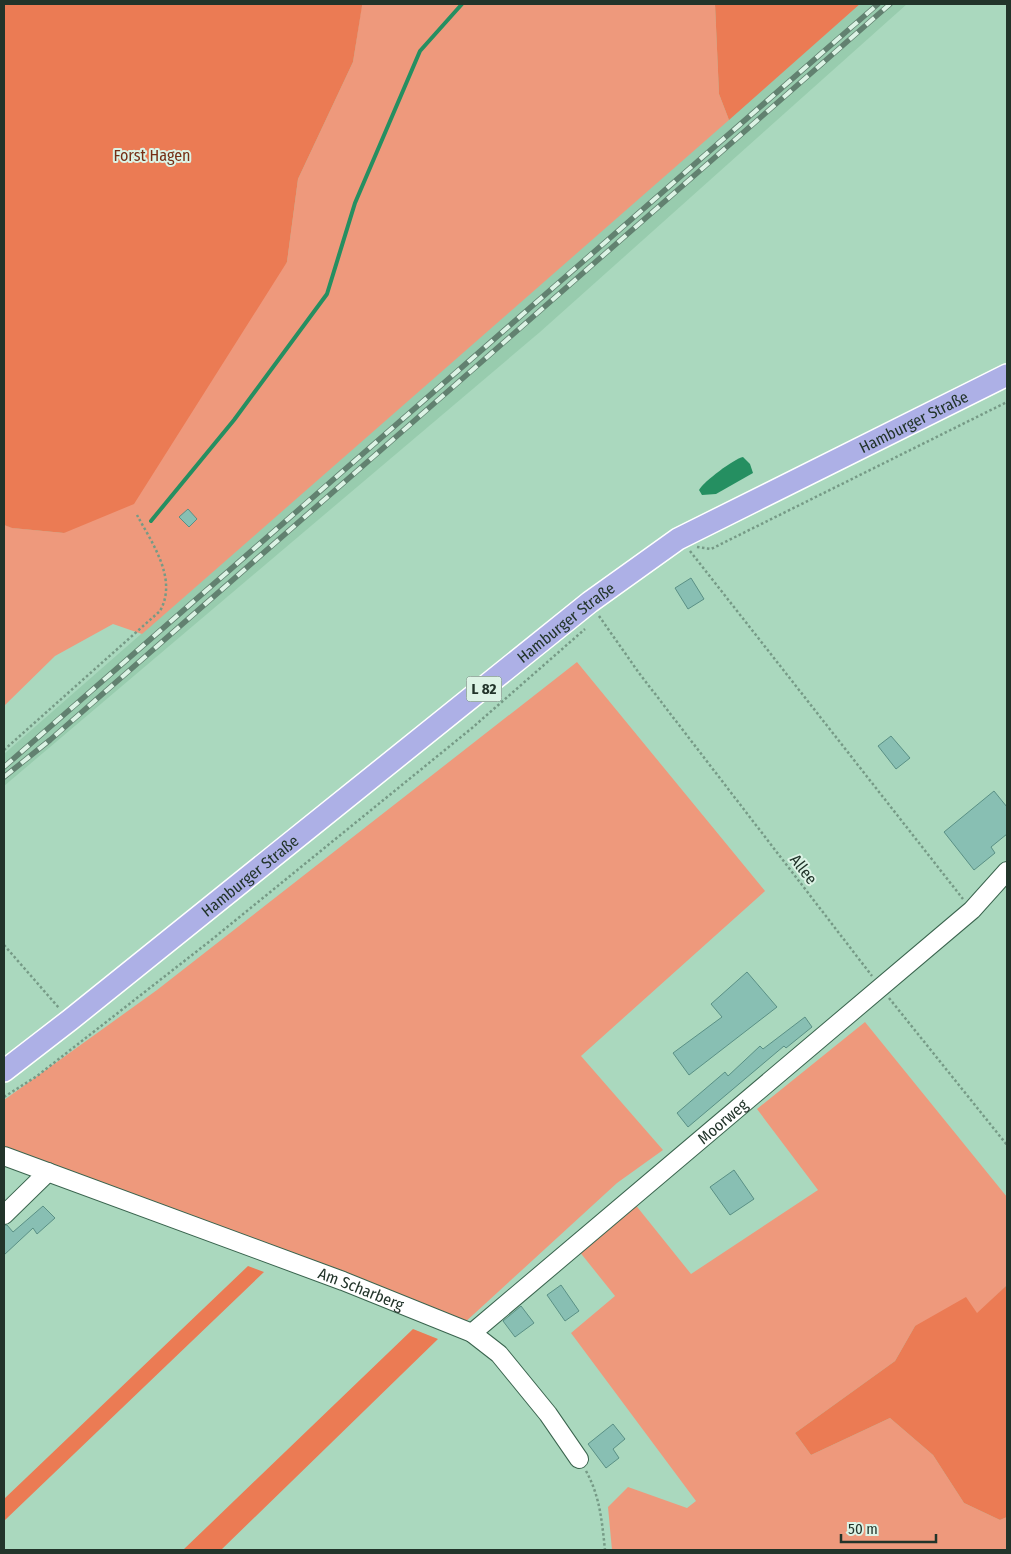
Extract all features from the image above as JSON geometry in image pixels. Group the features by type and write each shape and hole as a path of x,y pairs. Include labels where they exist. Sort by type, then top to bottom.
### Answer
{"main road":[{"name":"Hamburger Straße","path":"4,1071 598,609 642,562 678,539 1007,375"}],"street":[{"name":"Moorweg","path":"472,1333 972,910 1007,871"},
{"name":"Am Scharberg","path":"4,1156 343,1282 472,1333 499,1354 548,1414 579,1459"},
{"path":"4,1215 48,1172"}],"path":[{"path":"972,910 686,547 711,549 1007,402"},
{"path":"4,750 160,612 164,604 167,583 160,559 137,514"},
{"name":"Allee","path":"598,609 639,673 880,986 1007,1145"},
{"path":"4,1097 37,1076 210,941 472,728 565,648 598,609"},
{"path":"4,945 70,1020"},
{"path":"579,1459 595,1486 601,1513 605,1550"}],"shaded area":[{"path":"362,4 715,4 719,94 729,120 142,634 113,624 55,656 4,706 4,525 13,528 64,533 287,262 298,179 353,62"},
{"path":"860,4 907,4 540,332 4,786 4,754"},
{"path":"743,457 750,464 753,473 716,494 702,495 699,490 707,481 726,466"},
{"path":"577,662 765,891 581,1056 663,1150 617,1183 462,1325 189,1215 4,1150 4,1100 157,990"},
{"path":"865,1022 1007,1197 1007,1285 977,1314 915,1326 895,1361 795,1433 811,1455 890,1418 933,1455 964,1503 1000,1520 1007,1517 1007,1550 612,1550 608,1507 628,1487 687,1508 696,1501 571,1333 615,1296 579,1251 634,1203 691,1274 818,1190 757,1109"}],"green space":[{"name":"Forst Hagen","path":"4,4 362,4 353,62 298,179 287,262 134,504 64,533 12,528 4,525"},
{"path":"715,4 860,4 729,120 719,94"},
{"path":"248,1266 264,1272 4,1521 4,1499"},
{"path":"1007,1285 1007,1517 1000,1520 964,1503 933,1455 890,1418 811,1455 795,1433 895,1361 915,1326 966,1297 977,1313"},
{"path":"413,1329 438,1339 221,1550 183,1550"}],"building":[{"path":"188,509 197,519 189,527 179,517"},
{"path":"691,578 704,599 688,609 675,588"},
{"path":"891,736 910,758 896,769 878,746"},
{"path":"994,791 1007,807 1007,834 991,847 995,853 974,870 944,832"},
{"path":"747,972 777,1007 689,1075 673,1053 722,1017 711,1004"},
{"path":"805,1017 812,1027 786,1048 784,1046 688,1127 677,1113 725,1072 728,1076 760,1046 763,1049"},
{"path":"734,1170 754,1199 730,1215 710,1187"},
{"path":"43,1206 55,1218 37,1234 33,1228 4,1255 4,1225 7,1225 13,1232"},
{"path":"561,1285 579,1311 565,1321 547,1295"},
{"path":"521,1306 534,1323 515,1337 503,1321"},
{"path":"613,1424 625,1439 613,1449 619,1458 606,1468 588,1444"}],"waterway":[{"path":"151,521 234,420 327,294 355,203 420,51 462,4"}],"railway":[{"path":"4,767 878,4"},
{"path":"4,777 50,740 890,4"}]}
